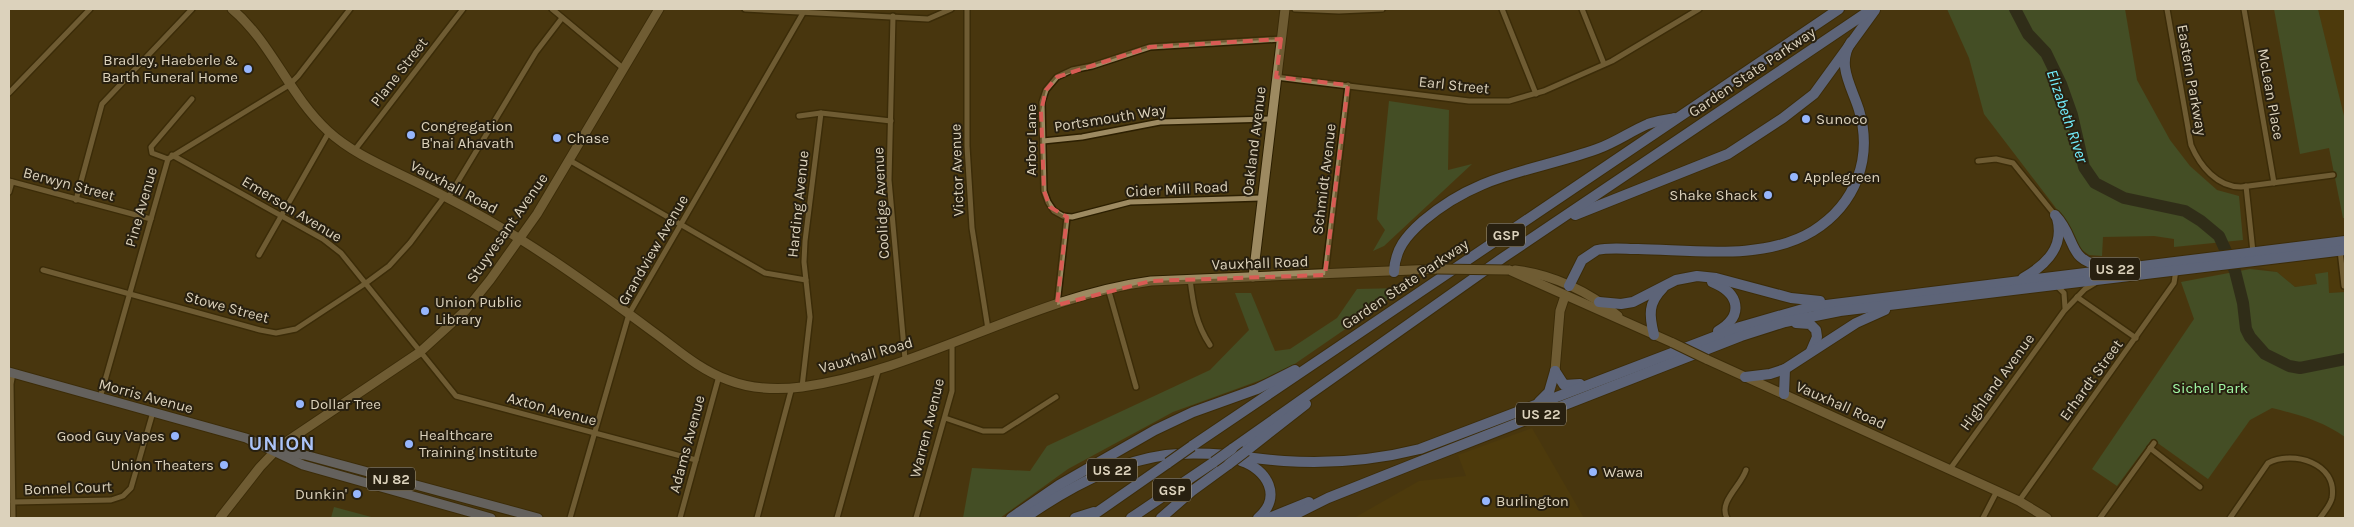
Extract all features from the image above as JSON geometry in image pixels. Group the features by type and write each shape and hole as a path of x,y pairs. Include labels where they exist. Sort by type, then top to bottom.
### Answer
{"highway":[{"name":"Garden State Parkway","path":"1089,518 1168,462 1839,9"},
{"name":"Garden State Parkway","path":"1131,518 1341,374 1552,225 1874,9"},
{"path":"1552,225 1728,154 1739,147 1814,94 1874,9"},
{"path":"1567,291 1582,260 1597,250 1756,250 1792,241 1825,222 1838,211 1851,193 1863,160 1862,124 1844,66 1844,56 1851,42"},
{"path":"1394,272 1396,254 1406,237 1428,217 1459,195 1502,176 1596,149 1648,124 1680,117"},
{"path":"2055,215 2062,223 2075,252 2081,259 2094,265 2117,269"},
{"path":"2019,281 2046,264 2054,252 2058,239 2058,225 2055,215"},
{"name":"US 22","path":"2245,258 2253,252 2343,247"},
{"name":"US 22","path":"1025,518 1072,490 1110,471 1167,455 1203,454 1304,462 1389,456 1431,446 1693,344 1775,316 1843,302 2117,269 2343,247"},
{"name":"US 22","path":"1288,518 1328,498 1723,343 1785,322 1829,313 2176,270 2213,261"},
{"path":"1692,277 1724,288 1733,298 1736,310 1726,325 1693,344"},
{"path":"1599,302 1629,303 1669,283 1692,277 1716,278 1796,299 1843,302"},
{"path":"1654,335 1650,318 1650,307 1656,296 1669,283"},
{"path":"1745,377 1770,374 1785,369 1866,318 1908,303"},
{"path":"1785,322 1808,324 1815,328 1817,334 1811,351"},
{"path":"1011,518 1059,485 1155,430 1257,389 1332,352"},
{"path":"1784,394 1785,369"},
{"path":"1555,371 1560,381 1567,386 1600,380"},
{"path":"1535,406 1550,392 1555,371"},
{"path":"1160,518 1192,491 1290,419 1341,374"},
{"path":"1203,454 1246,462 1262,472 1268,483 1270,495 1268,506 1258,518"},
{"path":"1037,518 1072,490"},
{"path":"1269,518 1304,503 1328,498"},
{"path":"1075,518 1100,510"}],"main road":[{"name":"Morris Avenue","path":"11,373 246,438 275,450 303,465 491,518"},
{"name":"Morris Avenue","path":"275,450 305,455 506,514 538,518"}],"street":[{"path":"9,93 90,9"},
{"path":"76,200 102,104 192,9"},
{"name":"Vauxhall Road","path":"232,9 265,46 288,85 329,132 354,151 446,197 519,238 583,280 692,363 719,376 759,388 802,387 849,378 1108,288 1151,281 1436,269 1510,270 1541,274 1567,291 1622,320 2019,501 2047,518"},
{"name":"Pine Avenue","path":"100,398 170,157 288,85 298,76 350,9"},
{"name":"Plane Street","path":"354,151 463,9"},
{"path":"552,9 624,68"},
{"name":"Stuyvesant Avenue","path":"220,518 275,450 420,352 465,311 490,280 519,238 569,160 659,9"},
{"path":"745,9 928,19 951,9"},
{"name":"Victor Avenue","path":"967,9 967,146 972,228 988,329"},
{"name":"Oakland Avenue","path":"1253,277 1285,9"},
{"path":"1295,9 1347,11 1382,9"},
{"path":"1502,9 1536,94"},
{"path":"1582,9 1604,64"},
{"name":"Earl Street","path":"1276,77 1482,102 1509,101 1536,94 1604,64 1640,46 1699,9"},
{"name":"Eastern Parkway","path":"2167,9 2189,135 2194,153 2216,179 2233,186 2246,186 2333,175"},
{"name":"McLean Place","path":"2244,9 2274,183"},
{"name":"Grandview Avenue","path":"570,518 628,316 683,225 803,13"},
{"name":"Coolidge Avenue","path":"893,16 889,180 905,359"},
{"name":"Stowe Street","path":"43,270 276,333 291,331 304,325 388,266 410,243 446,197 536,52 562,18"},
{"name":"Arbor Lane","path":"1067,217 1054,210 1046,197 1043,98 1051,83 1065,72 1150,47 1281,40"},
{"name":"Schmidt Avenue","path":"1324,275 1348,85"},
{"name":"Emerson Avenue","path":"192,99 151,147 152,153 170,157 281,216 335,248 366,283 420,352"},
{"path":"799,116 821,113 891,121"},
{"name":"Harding Avenue","path":"802,387 810,332 804,262 805,241 821,113"},
{"name":"Portsmouth Way","path":"1043,141 1077,138 1154,122 1271,119"},
{"path":"259,255 329,132"},
{"path":"1978,161 1996,159 2014,163 2055,215"},
{"path":"569,160 765,274 806,280"},
{"path":"9,192 10,181"},
{"name":"Berwyn Street","path":"10,181 151,219"},
{"path":"2246,186 2253,252"},
{"name":"Cider Mill Road","path":"1067,217 1136,202 1261,198"},
{"path":"1057,305 1067,217"},
{"path":"2343,247 2344,286"},
{"name":"Vauxhall Road","path":"1510,270 1537,283 1599,302 1622,320"},
{"name":"Erhardt Street","path":"2019,501 2174,283 2176,270"},
{"name":"Highland Avenue","path":"1950,469 2064,310 2088,286 2107,278"},
{"path":"1190,279 1195,313 1210,345"},
{"path":"2056,285 2061,288 2066,297 2064,310"},
{"path":"1108,288 1136,387"},
{"path":"1555,371 1560,311 1567,291"},
{"path":"2076,297 2136,338"},
{"name":"Warren Avenue","path":"916,518 954,382 952,342"},
{"name":"Axton Avenue","path":"420,352 456,396 696,460"},
{"path":"837,518 879,368"},
{"path":"11,373 13,518"},
{"name":"Adams Avenue","path":"680,518 719,376"},
{"path":"757,518 792,388"},
{"path":"945,418 983,431 1003,431 1056,397"},
{"name":"Bonnel Court","path":"13,502 111,500 123,496 132,484 153,412"},
{"path":"2100,518 2154,443"},
{"path":"2150,448 2200,487"},
{"path":"2230,518 2268,464 2284,457 2292,457 2309,461 2316,465 2331,483 2332,498 2320,518"},
{"path":"1727,518 1724,512 1726,503 1744,478 1746,470"},
{"path":"1984,518 1997,491"}],"highlighted area":[{"path":"1281,39 1276,77 1348,85 1325,275 1151,281 1057,305 1067,217 1050,207 1044,191 1041,111 1046,90 1057,77 1150,47"}],"shaded area":[{"path":"2318,9 2345,9 2345,124"},
{"path":"2345,255 2345,292 2329,293 2317,284 2295,287 2277,272 2258,267"},
{"path":"1532,428 1584,518 1354,518 1419,481 1466,476 1458,455"}],"green space":[{"path":"1947,9 2125,9 2137,80 2170,140 2190,166 2217,190 2239,196 2243,240 2174,247 2174,239 2154,236 2103,237 2102,256 2089,255 2078,247 2065,220 1984,114 1969,58"},
{"path":"2274,9 2318,9 2345,120 2345,218 2343,218 2329,148 2300,154"},
{"path":"1389,101 1449,110 1448,170 1472,164 1384,246 1373,251 1385,230 1377,219"},
{"name":"Sichel Park","path":"2250,269 2277,272 2295,287 2317,284 2315,274 2328,272 2329,293 2345,292 2345,437 2310,419 2272,408 2250,420 2208,479 2152,439 2117,486 2092,469 2194,319 2181,282"},
{"path":"1405,288 1283,372 1173,412 1068,469 1000,518 963,518 972,468 1030,471 1047,446 1210,370 1249,330 1235,293 1251,293 1275,351 1290,349 1337,318 1357,289"},
{"path":"334,507 375,518 331,518"}],"waterway":[{"name":"Elizabeth River","path":"2015,9 2028,34 2046,53 2061,84 2072,115 2084,167 2095,183 2124,198 2185,211 2219,236 2235,271 2243,303 2246,329 2250,337 2265,354 2289,366 2300,368 2345,359"}],"place":[{"name":"Bradley, Haeberle & Barth Funeral Home","path":"248,69"},
{"name":"Sunoco","path":"1806,119"},
{"name":"Congregation B'nai Ahavath","path":"411,135"},
{"name":"Chase","path":"557,138"},
{"name":"Applegreen","path":"1794,177"},
{"name":"Shake Shack","path":"1768,195"},
{"name":"Union Public Library","path":"425,311"},
{"name":"Dollar Tree","path":"300,404"},
{"name":"Good Guy Vapes","path":"175,436"},
{"name":"Healthcare Training Institute","path":"409,444"},
{"name":"Union Theaters","path":"224,465"},
{"name":"Wawa","path":"1593,472"},
{"name":"Dunkin'","path":"357,494"},
{"name":"Burlington","path":"1486,501"}],"district":[{"name":"UNION","path":"282,443"}]}
